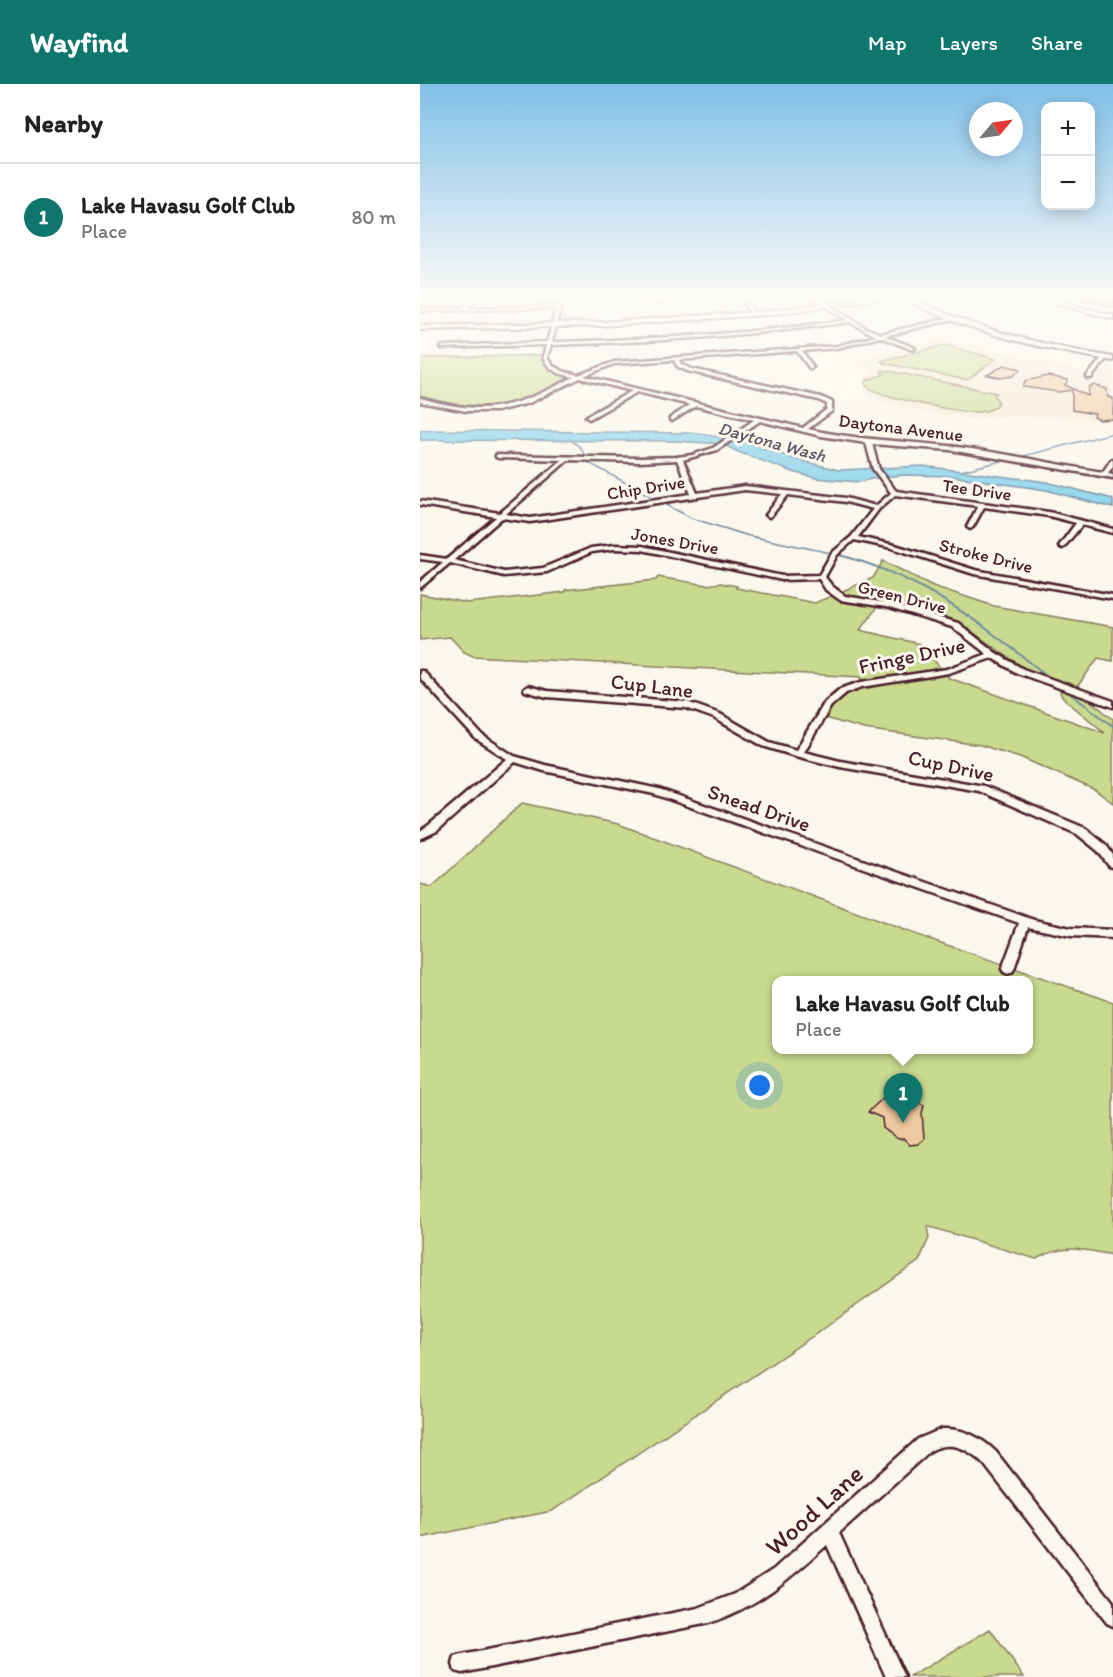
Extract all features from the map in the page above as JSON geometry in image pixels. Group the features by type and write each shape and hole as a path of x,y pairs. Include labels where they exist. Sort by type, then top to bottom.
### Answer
{"street":[{"name":"Daytona Avenue","path":"559,370 804,430 869,442 961,450 1113,476"},
{"path":"420,400 453,409 501,408 532,400 597,370"},
{"path":"693,370 829,403 832,406 804,430"},
{"path":"1089,376 1094,370"},
{"path":"589,417 637,390"},
{"path":"672,419 695,404"},
{"path":"498,456 679,458 712,450 759,419"},
{"path":"821,576 834,554 853,538 877,508 894,493 876,469 869,442"},
{"path":"420,586 567,458"},
{"path":"679,458 695,495"},
{"path":"1105,474 1113,461"},
{"name":"Chip Drive","path":"420,503 499,517 537,520 745,488 846,500 877,508"},
{"path":"769,515 786,493"},
{"name":"Tee Drive","path":"894,493 1049,514 1113,531"},
{"path":"970,527 981,506"},
{"path":"1062,546 1080,523"},
{"name":"Stroke Drive","path":"853,538 893,546 974,572 1113,597"},
{"name":"Jones Drive","path":"420,557 450,561 504,574 544,570 591,550 614,547 633,548 782,578 821,576"},
{"name":"Green Drive","path":"821,576 829,588 843,598 887,605 955,625 993,655 1020,671 1113,704"},
{"name":"Fringe Drive","path":"798,754 828,704 847,689 949,671 993,655"},
{"name":"Snead Drive","path":"420,673 479,737 493,749 513,759 544,768 656,791 1025,921 1071,932 1113,934"},
{"name":"Cup Lane","path":"528,689 547,694 687,705 717,716 766,744 798,754"},
{"name":"Cup Drive","path":"798,754 840,764 991,791 1081,831 1102,848 1113,863"},
{"path":"420,835 433,828 513,759"},
{"path":"1008,969 1025,921"},
{"name":"Wood Lane","path":"462,1664 716,1612 765,1587 924,1445 939,1438 959,1438 976,1445 990,1458 1113,1617"},
{"path":"829,1530 896,1677"}],"shaded area":[{"path":"869,370 1077,370 1093,374 1096,370 1113,370 1113,422 1012,416 969,419 920,411 869,397 864,386 871,372"}],"green space":[{"path":"420,370 554,370 575,378 533,397 503,406 457,408 420,399"},
{"path":"886,370 997,393 994,395 999,403 987,411 969,412 899,399 871,389 865,384 867,380 885,374 881,372"},
{"path":"919,370 980,370 967,380"},
{"path":"883,561 933,586 994,606 1113,627 1113,661 1098,658 1077,687 1025,669 965,627 877,607 860,630 920,644 949,678 1105,733 1062,697 1059,689 1088,699 1113,719 1113,803 1095,790 1020,757 980,745 864,729 814,715 834,692 862,680 861,677 473,656 464,652 450,637 420,640 420,594 468,603 656,580 658,577 707,585 720,583 815,603 873,578"},
{"path":"522,803 618,824 912,933 1113,1002 1113,1255 1065,1249 1036,1259 927,1226 929,1238 919,1261 819,1332 552,1511 420,1538 420,884 432,887"},
{"path":"990,1629 1024,1677 910,1677"}],"water":[{"path":"420,430 696,433 746,442 798,460 839,470 923,466 1047,482 1113,499 1113,508 1046,490 951,476 906,475 858,482 815,478 738,452 723,444 675,441 420,440"}],"building":[{"path":"995,370 1019,370 1013,376 1002,378 987,375"},
{"path":"1048,376 1068,380 1065,385 1088,396 1089,387 1094,385 1107,389 1108,397 1113,398 1113,419 1100,420 1094,417 1095,414 1072,410 1072,390 1059,392 1023,387 1025,381"},
{"path":"904,1097 924,1105 922,1113 924,1139 918,1144 910,1145 904,1139 898,1139 883,1128 882,1118 868,1112 883,1098"}],"waterway":[{"path":"1016,458 1113,433"},
{"path":"571,440 581,448 589,463 691,518 749,536 841,555"},
{"path":"961,471 1010,459"},
{"path":"835,554 867,563 925,589 978,623 1054,681"},
{"path":"1064,689 1113,726"}],"place":[{"name":"Lake Havasu Golf Club","path":"903,1123"}],"water label":[{"name":"Daytona Wash","path":"772,442"}]}
